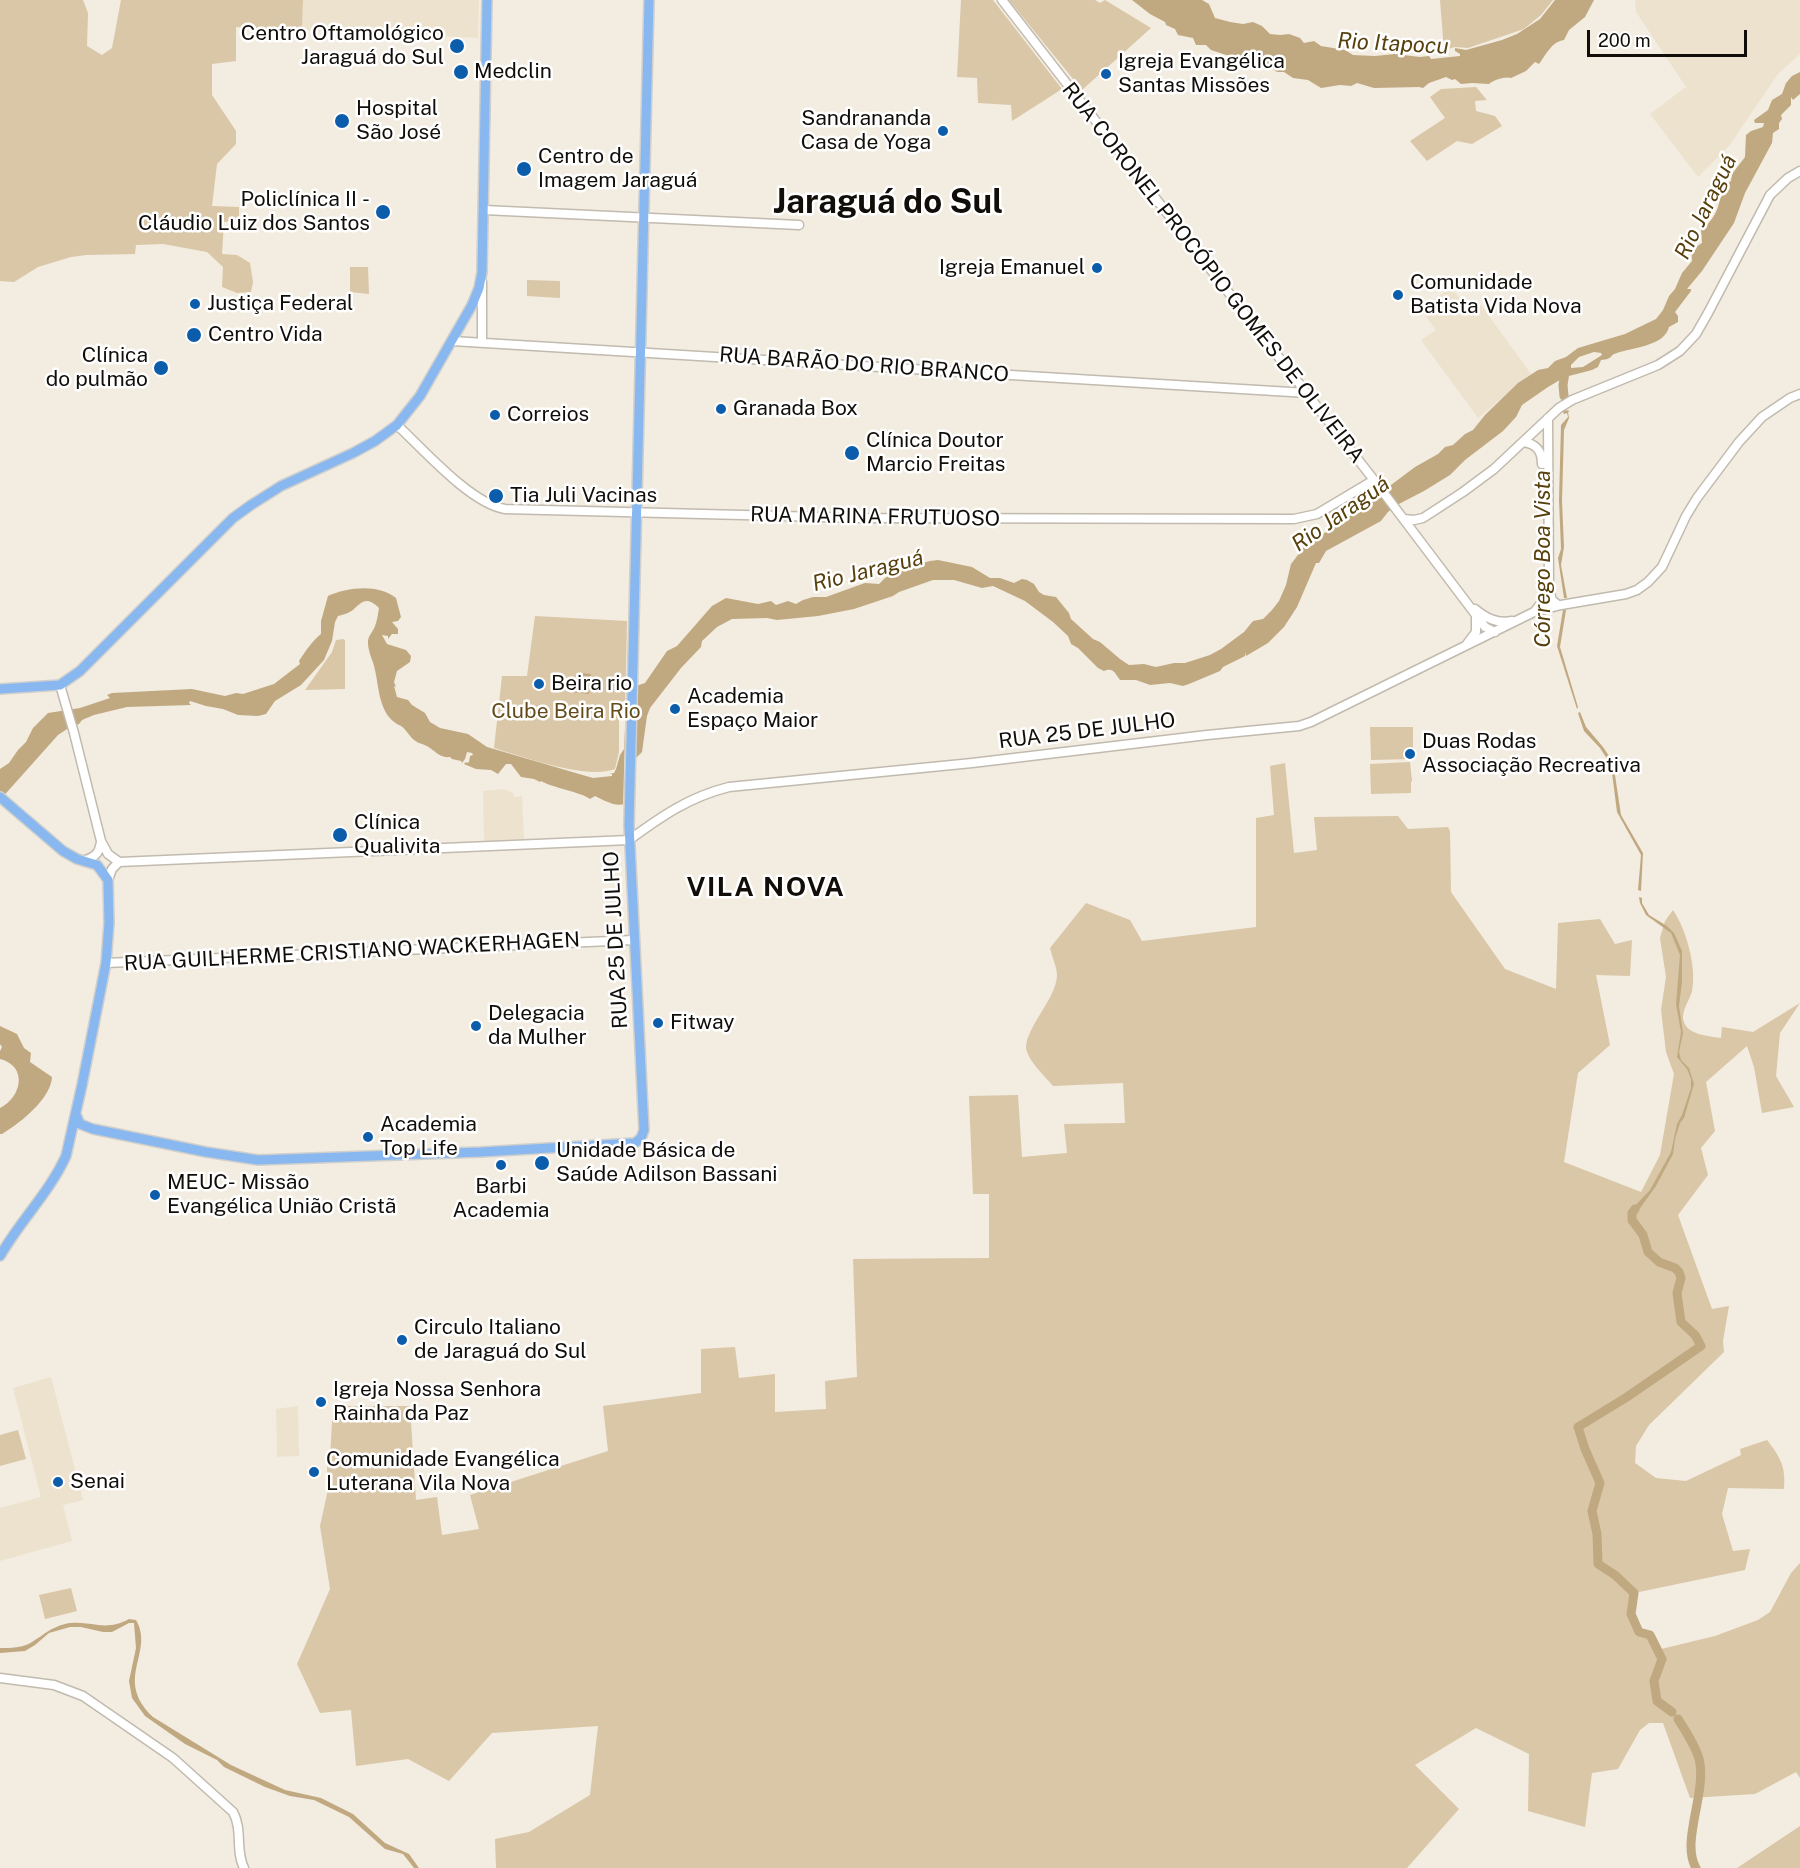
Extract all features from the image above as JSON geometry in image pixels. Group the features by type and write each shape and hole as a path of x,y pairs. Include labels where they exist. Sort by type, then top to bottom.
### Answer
{"main road":[{"path":"482,342 487,0"},
{"path":"60,685 67,704 101,841 108,854 118,862 629,840 650,0"},
{"name":"RUA CORONEL PROCÓPIO GOMES DE OLIVEIRA","path":"1002,0 1377,483 1487,629 1495,632"},
{"path":"1402,517 1414,520 1423,518 1463,492 1494,469 1559,408 1572,400 1658,365 1680,351 1689,343 1708,313 1770,195 1788,178 1800,171"},
{"path":"484,210 799,225"},
{"path":"0,689 60,685 80,671 224,526 243,511 281,486 375,441 397,425 420,396 452,341 479,288 482,272"},
{"name":"RUA BARÃO DO RIO BRANCO","path":"452,341 1307,393"},
{"path":"1277,391 1288,387 1293,376"},
{"name":"RUA 25 DE JULHO","path":"76,1114 80,1124 93,1129 258,1160 509,1151 635,1143 641,1138 644,1130 629,840 686,802 708,792 729,787 962,764 1299,726 1311,722 1534,612 1637,590 1662,567 1697,498 1739,442 1767,413 1800,394"},
{"path":"1548,418 1549,590 1552,600 1562,605"},
{"name":"RUA MARINA FRUTUOSO","path":"397,425 474,496 497,508 872,519 1294,519 1317,514 1377,483"},
{"path":"1523,442 1533,444 1542,455 1544,597 1534,612"},
{"path":"1422,542 1419,527 1423,518"},
{"name":"RUA CORONEL PROCÓPIO GOMES DE OLIVEIRA","path":"1468,603 1494,621 1505,622 1521,618"},
{"path":"1464,647 1476,632 1476,614"},
{"path":"0,797 63,851 97,865 108,880"},
{"path":"83,861 96,856 101,841"},
{"path":"0,1256 57,1175 66,1156 106,963 109,923 108,880 112,869 118,862"},
{"name":"RUA GUILHERME CRISTIANO WACKERHAGEN","path":"106,963 634,940"},
{"path":"70,1142 77,1134 93,1129"},
{"path":"0,1678 54,1685 83,1696 173,1758 227,1805 237,1818 239,1858 244,1868"}],"shaded area":[{"path":"303,0 479,0 478,38 302,30"},
{"path":"1132,0 1202,0 1209,4 1215,18 1243,24 1253,22 1262,26 1270,34 1289,34 1300,38 1304,43 1314,41 1321,46 1345,50 1353,55 1395,54 1429,56 1431,59 1460,56 1455,48 1466,50 1517,34 1540,19 1555,0 1594,0 1585,17 1569,30 1564,40 1552,46 1539,64 1535,62 1526,71 1511,78 1500,79 1489,84 1461,84 1455,79 1446,77 1429,83 1423,88 1374,88 1357,83 1351,86 1321,88 1308,80 1293,78 1284,72 1277,72 1268,65 1260,65 1252,60 1223,54 1211,50 1206,45 1196,45 1193,38 1178,35 1175,29"},
{"path":"1635,0 1800,0 1800,54 1778,74 1729,146 1698,177 1650,114 1686,87 1636,12"},
{"path":"1800,72 1800,94 1793,100 1791,97 1791,105 1781,115 1779,129 1773,133 1772,143 1745,193 1734,223 1687,289 1691,291 1675,312 1678,322 1669,327 1661,338 1654,342 1601,360 1598,367 1592,370 1565,377 1522,405 1516,417 1503,431 1465,460 1450,475 1395,506 1381,521 1326,551 1319,563 1316,563 1297,607 1284,627 1268,643 1246,656 1246,652 1245,656 1223,667 1220,671 1189,684 1183,686 1170,683 1150,685 1136,680 1120,680 1112,670 1104,671 1098,668 1071,644 1068,636 1053,622 1025,601 993,586 982,588 954,580 933,580 854,609 818,616 777,620 732,619 717,627 702,641 701,647 681,668 650,708 642,752 635,759 636,783 633,797 622,805 613,804 595,796 590,799 541,781 521,777 511,764 506,764 498,774 491,770 476,769 464,764 469,762 472,753 467,752 462,763 442,756 414,740 403,727 391,719 383,707 368,643 376,624 379,608 372,602 366,601 350,612 338,616 332,641 324,660 301,685 275,701 266,714 238,715 190,701 191,705 127,707 94,715 58,735 0,800 0,769 9,763 26,742 33,728 48,713 80,708 110,698 107,695 112,693 192,689 225,696 243,694 274,684 300,664 299,661 306,650 321,634 321,621 328,596 352,589 380,590 396,598 401,617 398,621 392,622 398,629 398,634 392,634 388,639 388,636 382,635 387,644 406,650 411,656 410,662 397,671 394,682 396,687 394,686 397,697 408,700 425,713 430,722 440,728 468,734 487,747 593,778 612,776 609,774 614,773 616,769 624,749 626,707 636,686 645,683 667,651 677,646 712,606 726,598 758,604 771,601 776,605 788,601 796,604 813,597 826,597 865,583 879,584 885,578 904,568 938,560 972,567 990,578 1000,578 1014,583 1022,579 1027,580 1044,595 1056,597 1071,619 1093,639 1129,665 1144,664 1156,667 1185,663 1210,655 1244,632 1253,621 1263,619 1272,610 1286,585 1291,564 1307,543 1335,527 1415,467 1438,454 1445,447 1453,445 1473,430 1518,383 1538,370 1548,368 1555,361 1566,357 1578,348 1625,334 1656,319 1682,273 1692,261 1693,250 1702,243 1701,230 1715,214 1723,190 1745,157 1746,135 1763,127 1764,123 1755,123 1754,120 1768,110 1772,100 1782,94 1786,83","holes":["1594,352 1602,355 1583,367 1571,368 1579,357"]},
{"path":"1451,287 1470,313 1481,305 1531,374 1478,418 1421,340 1436,330 1421,310"},
{"path":"1566,395 1565,410 1570,411 1564,430 1562,501 1564,547 1561,565 1567,598 1564,598 1558,558 1561,549 1559,500 1561,425 1568,417 1567,413 1563,412 1563,396"},
{"path":"1563,610 1566,610 1560,647 1577,709 1557,646"},
{"path":"581,673 591,674 589,694 569,692 570,682 580,683"},
{"path":"1580,712 1586,727 1613,762 1621,815 1643,853 1641,891 1638,890 1641,855 1617,812 1611,765 1600,748 1584,731 1578,713"},
{"path":"504,789 513,793 514,797 522,796 524,839 484,841 483,791"},
{"path":"1639,897 1642,898 1642,903 1649,915 1674,933 1682,951 1679,1006 1683,1033 1679,1052 1681,1060 1689,1068 1694,1084 1675,1139 1673,1154 1656,1186 1633,1218 1630,1218 1632,1209 1650,1190 1671,1152 1677,1124 1691,1088 1691,1079 1687,1069 1677,1057 1681,1032 1676,1004 1680,955 1671,933 1646,915"},
{"path":"0,1026 17,1034 24,1048 31,1053 30,1062 52,1077 48,1091 38,1105 20,1122 2,1134 0,1134 0,1108 13,1097 19,1082 15,1068 0,1059 2,1047"},
{"name":"Senai","path":"51,1377 83,1500 63,1505 72,1541 0,1561 0,1508 41,1497 13,1388"},
{"path":"298,1406 299,1456 277,1457 276,1409"},
{"path":"129,1619 136,1620 141,1632 135,1678 136,1690 142,1703 153,1717 231,1765 285,1790 321,1798 353,1814 385,1843 409,1854 419,1868 414,1868 403,1854 385,1849 349,1817 314,1800 290,1796 265,1787 224,1767 217,1760 185,1744 145,1716 132,1698 129,1681 136,1648 134,1623 129,1623 112,1632 70,1627 49,1633 25,1651 0,1653 0,1648 25,1645 51,1629 65,1624 112,1625"}],"green space":[{"path":"0,0 83,0 88,13 87,46 102,55 112,48 121,0 303,0 302,30 236,27 236,61 212,64 212,95 236,131 236,144 217,164 212,206 239,207 239,220 224,222 222,254 237,255 250,263 253,282 251,292 237,293 222,287 223,267 207,252 163,244 136,245 135,254 71,257 38,267 14,282 0,281"},
{"path":"961,0 993,0 1062,89 1012,121 1011,105 978,103 977,78 957,77"},
{"path":"1009,0 1095,0 1100,3 1105,0 1151,28 1082,90"},
{"path":"1440,0 1553,0 1541,15 1524,29 1468,48 1455,47 1444,50"},
{"path":"1476,87 1487,100 1475,101 1476,111 1495,116 1502,126 1472,144 1457,141 1427,161 1410,141 1445,118 1430,97 1441,89"},
{"path":"350,267 368,267 369,294 350,292"},
{"path":"527,280 560,281 560,298 527,296"},
{"name":"Clube Beira Rio","path":"535,616 627,621 625,713 619,717 619,752 615,769 603,772 572,770 494,748 502,676 527,676"},
{"path":"336,640 345,640 345,689 305,690 332,652"},
{"path":"1370,727 1413,727 1413,759 1371,760"},
{"path":"1410,762 1411,793 1371,794 1370,764"},
{"path":"1285,763 1294,853 1317,850 1314,817 1398,816 1408,829 1448,827 1450,831 1451,892 1505,969 1556,989 1558,923 1600,919 1615,944 1632,940 1630,976 1596,975 1610,1045 1578,1073 1564,1162 1641,1192 1660,1155 1674,1074 1666,1052 1661,1010 1666,977 1660,938 1665,921 1673,910 1686,938 1692,960 1692,991 1683,1018 1690,1030 1721,1038 1722,1027 1753,1032 1800,1003 1780,1033 1776,1076 1794,1107 1762,1113 1754,1067 1747,1046 1706,1082 1715,1131 1701,1148 1708,1175 1678,1215 1712,1309 1729,1306 1723,1341 1724,1352 1649,1425 1636,1446 1635,1463 1656,1478 1686,1481 1741,1455 1740,1449 1767,1440 1781,1462 1784,1489 1728,1488 1722,1514 1733,1551 1750,1549 1745,1570 1634,1593 1631,1614 1639,1632 1650,1635 1657,1650 1715,1636 1758,1620 1770,1612 1791,1573 1800,1563 1800,1778 1796,1772 1755,1794 1690,1798 1663,1723 1649,1723 1640,1730 1618,1769 1592,1773 1585,1827 1528,1811 1529,1754 1476,1728 1415,1765 1459,1809 1407,1868 496,1868 495,1839 529,1832 590,1795 598,1726 492,1733 449,1781 408,1759 356,1766 351,1710 320,1713 297,1664 330,1589 320,1526 327,1494 327,1466 330,1457 333,1406 410,1406 416,1500 437,1497 442,1535 479,1529 470,1495 608,1451 603,1406 701,1393 701,1349 735,1347 739,1378 775,1374 775,1412 826,1409 825,1381 857,1377 853,1259 989,1258 989,1194 973,1194 969,1096 1018,1095 1022,1157 1067,1153 1064,1124 1125,1123 1123,1083 1053,1086 1029,1057 1026,1045 1029,1036 1051,995 1057,976 1050,948 1086,903 1130,920 1142,941 1256,927 1256,818 1274,815 1270,766"},
{"path":"18,1430 26,1459 0,1466 0,1435"},
{"path":"71,1588 77,1611 45,1619 39,1595"},
{"path":"1800,1826 1800,1868 1737,1868"}],"pier":[{"path":"638,682 634,801 632,805 623,808 626,697 630,687"}],"waterway":[{"name":"Córrego Boa Vista","path":"1564,396 1566,366"},
{"name":"Córrego Boa Vista","path":"1635,1209 1632,1213 1632,1220 1643,1235 1648,1252 1659,1262 1679,1272 1681,1278 1677,1293 1681,1322 1695,1335 1701,1346 1627,1397 1578,1427 1600,1483 1592,1511 1597,1534 1598,1564 1615,1575 1634,1593 1631,1614 1639,1632 1650,1635 1662,1659 1654,1681 1657,1701 1672,1712"},
{"name":"Córrego Boa Vista","path":"1678,1719 1694,1747 1700,1764 1701,1777 1691,1846 1696,1868"}],"place":[{"name":"Centro Oftamológico Jaraguá do Sul","path":"457,46"},
{"name":"Medclin","path":"461,72"},
{"name":"Igreja Evangélica Santas Missões","path":"1106,74"},
{"name":"Hospital São José","path":"342,121"},
{"name":"Sandrananda Casa de Yoga","path":"943,131"},
{"name":"Centro de Imagem Jaraguá","path":"524,169"},
{"name":"Policlínica II - Cláudio Luiz dos Santos","path":"383,212"},
{"name":"Igreja Emanuel","path":"1097,268"},
{"name":"Comunidade Batista Vida Nova","path":"1398,295"},
{"name":"Justiça Federal","path":"195,304"},
{"name":"Centro Vida","path":"194,335"},
{"name":"Clínica do pulmão","path":"161,368"},
{"name":"Granada Box","path":"721,409"},
{"name":"Correios","path":"495,415"},
{"name":"Clínica Doutor Marcio Freitas","path":"852,453"},
{"name":"Tia Juli Vacinas","path":"496,496"},
{"name":"Beira rio","path":"539,684"},
{"name":"Academia Espaço Maior","path":"675,709"},
{"name":"Duas Rodas Associação Recreativa","path":"1410,754"},
{"name":"Clínica Qualivita","path":"340,835"},
{"name":"Fitway","path":"658,1023"},
{"name":"Delegacia da Mulher","path":"476,1026"},
{"name":"Academia Top Life","path":"368,1137"},
{"name":"Unidade Básica de Saúde Adilson Bassani","path":"542,1163"},
{"name":"Barbi Academia","path":"501,1165"},
{"name":"MEUC- Missão Evangélica União Cristã","path":"155,1195"},
{"name":"Circulo Italiano de Jaraguá do Sul","path":"402,1340"},
{"name":"Igreja Nossa Senhora Rainha da Paz","path":"321,1402"},
{"name":"Comunidade Evangélica Luterana Vila Nova","path":"314,1472"},
{"name":"Senai","path":"58,1482"}],"district":[{"name":"Jaraguá do Sul","path":"888,203"},
{"name":"VILA NOVA","path":"766,888"}],"water label":[{"name":"Rio Itapocu","path":"1393,44"},
{"name":"Rio Jaraguá","path":"1706,207"},
{"name":"Rio Jaraguá","path":"1341,514"},
{"name":"Rio Jaraguá","path":"868,571"}]}
